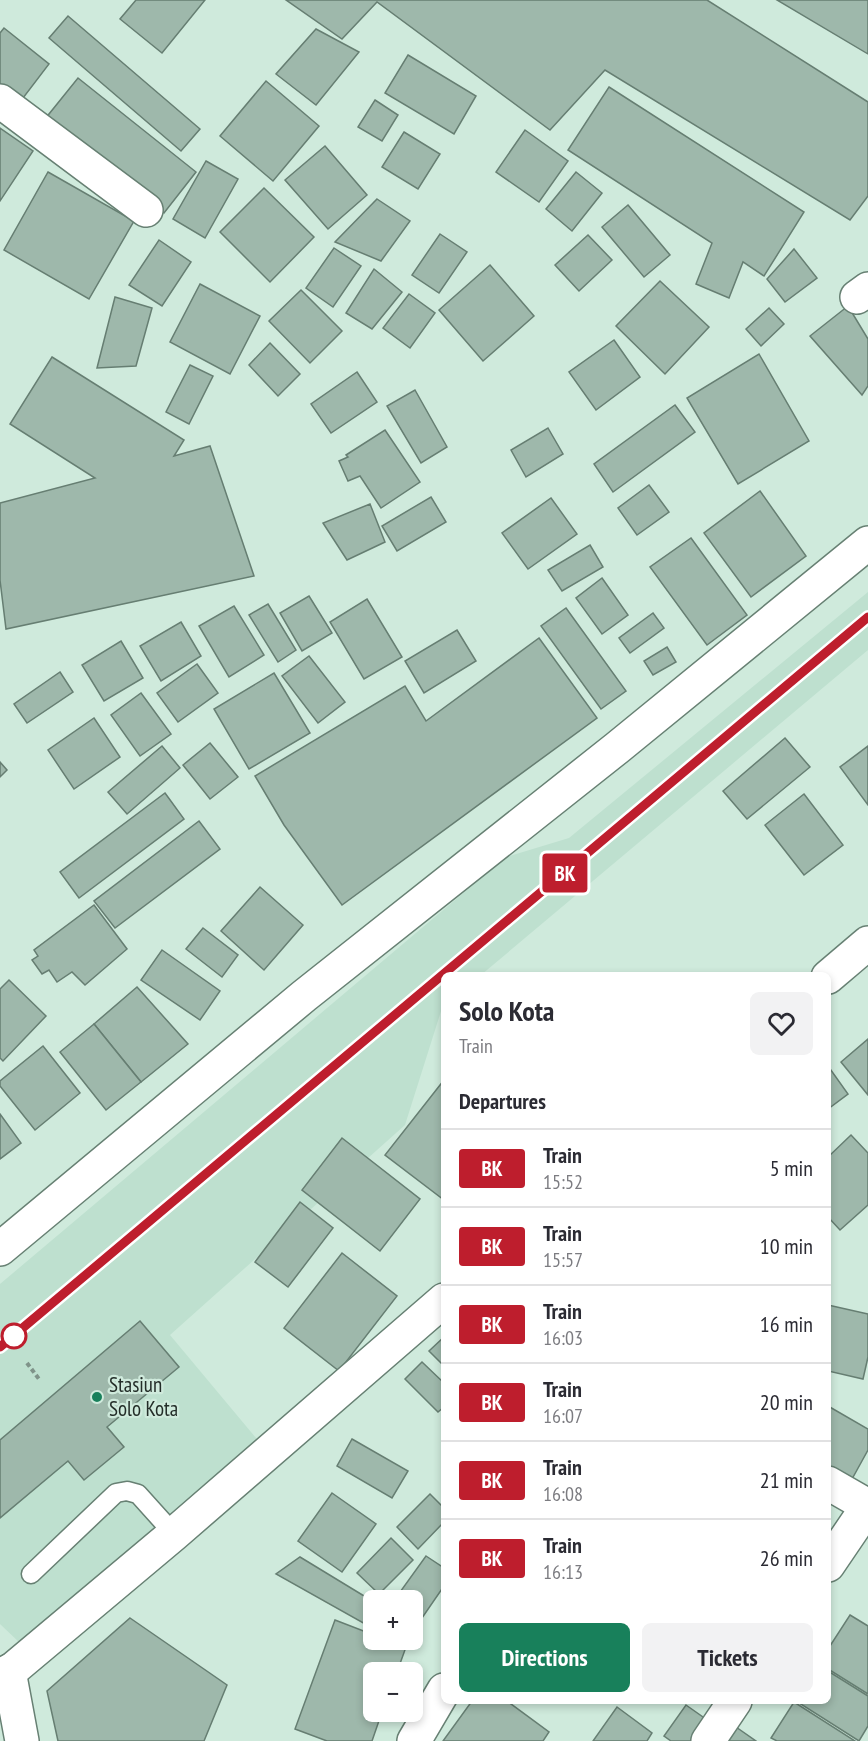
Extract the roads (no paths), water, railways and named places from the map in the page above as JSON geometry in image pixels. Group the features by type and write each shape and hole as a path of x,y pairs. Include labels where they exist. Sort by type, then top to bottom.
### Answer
{"street":[{"path":"0,101 146,210"},
{"path":"0,1250 304,996 608,755 868,543"},
{"path":"831,974 868,943"},
{"path":"22,1741 5,1675 174,1534 441,1303"},
{"path":"831,1485 868,1506 831,1561"},
{"path":"414,1741 441,1695"},
{"path":"708,1741 733,1704"}],"lane":[{"path":"31,1574 116,1493 127,1491 138,1494 174,1534"}],"railway":[{"path":"446,972 868,617"},
{"path":"0,1347 441,976"}],"train":[{"name":"BK","path":"446,972 868,617"},
{"name":"BK","path":"0,1347 441,976"}],"place":[{"name":"Stasiun Solo Kota","path":"97,1397"}]}
